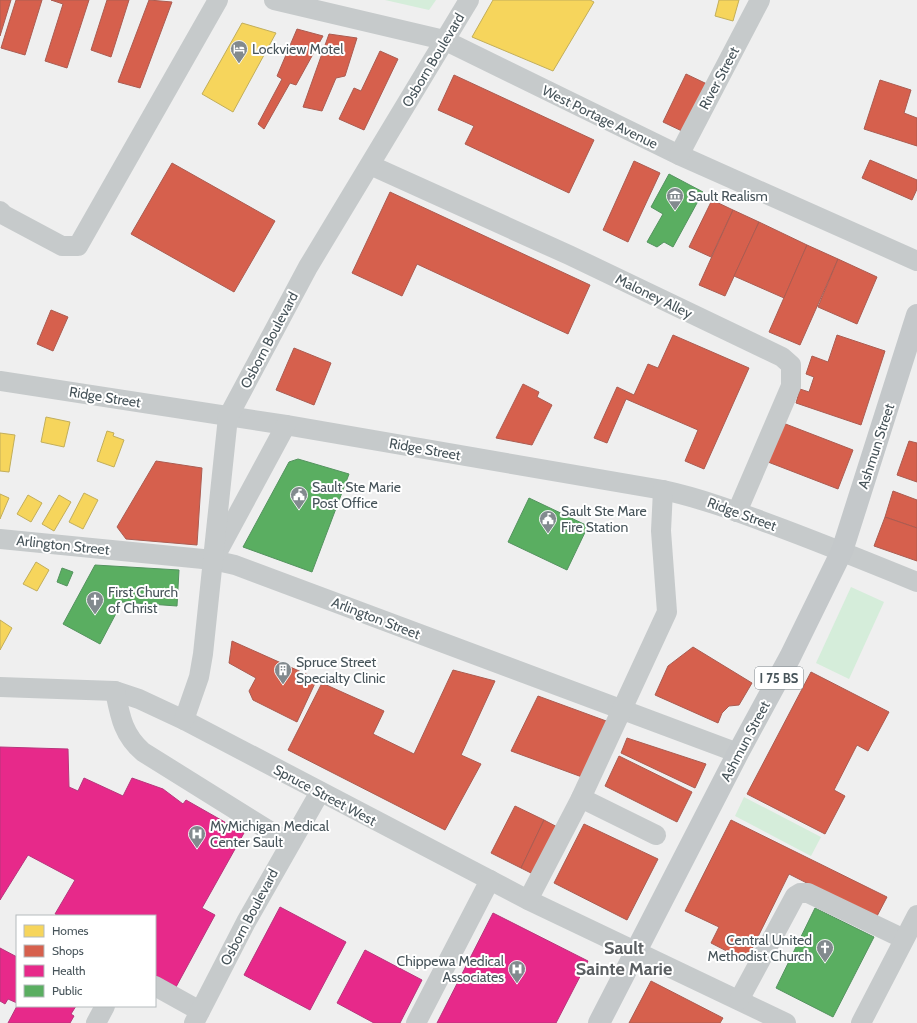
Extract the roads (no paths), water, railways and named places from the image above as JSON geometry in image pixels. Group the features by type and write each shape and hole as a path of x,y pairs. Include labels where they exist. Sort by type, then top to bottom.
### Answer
{"main road":[{"name":"Ashmun Street","path":"599,1023 638,951 738,753 790,658 842,551 917,315"}],"street":[{"path":"0,210 4,215 62,246 78,246 218,0"},
{"name":"West Portage Avenue","path":"274,0 444,40 679,155 917,262"},
{"name":"Osborn Boulevard","path":"184,720 199,677 214,560 228,417 308,267 469,0"},
{"name":"River Street","path":"679,155 760,0"},
{"name":"Maloney Alley","path":"370,165 568,255 782,357 791,365 791,386 737,512"},
{"name":"Ridge Street","path":"0,381 286,426 663,490 690,496 737,512 842,551 917,582"},
{"path":"214,560 286,426"},
{"path":"528,900 581,798 667,612 661,531 663,490"},
{"name":"Arlington Street","path":"0,539 214,560 235,565 738,753"},
{"name":"Spruce Street West","path":"0,688 115,691 138,699 184,720 528,900 638,951 786,1023"},
{"path":"115,691 124,730 139,748 289,843"},
{"name":"Osborn Boulevard","path":"197,1017 289,843 320,792"},
{"path":"581,798 656,835"},
{"path":"416,1023 490,880"},
{"path":"739,1000 795,896 800,893 808,893 904,939"},
{"path":"861,1023 917,915"},
{"path":"156,987 197,1017"},
{"path":"96,1023 104,1007"}],"place":[{"name":"Lockview Motel","path":"239,64"},
{"name":"Sault Realism","path":"675,211"},
{"name":"Sault Ste Marie Post Office","path":"299,510"},
{"name":"Sault Ste Mare Fire Station","path":"548,534"},
{"name":"First Church of Christ","path":"95,615"},
{"name":"Spruce Street Specialty Clinic","path":"283,685"},
{"name":"MyMichigan Medical Center Sault","path":"197,849"},
{"name":"Central United Methodist Church","path":"825,963"},
{"name":"Chippewa Medical Associates","path":"517,984"}],"district":[{"name":"Sault Sainte Marie","path":"624,958"}]}
